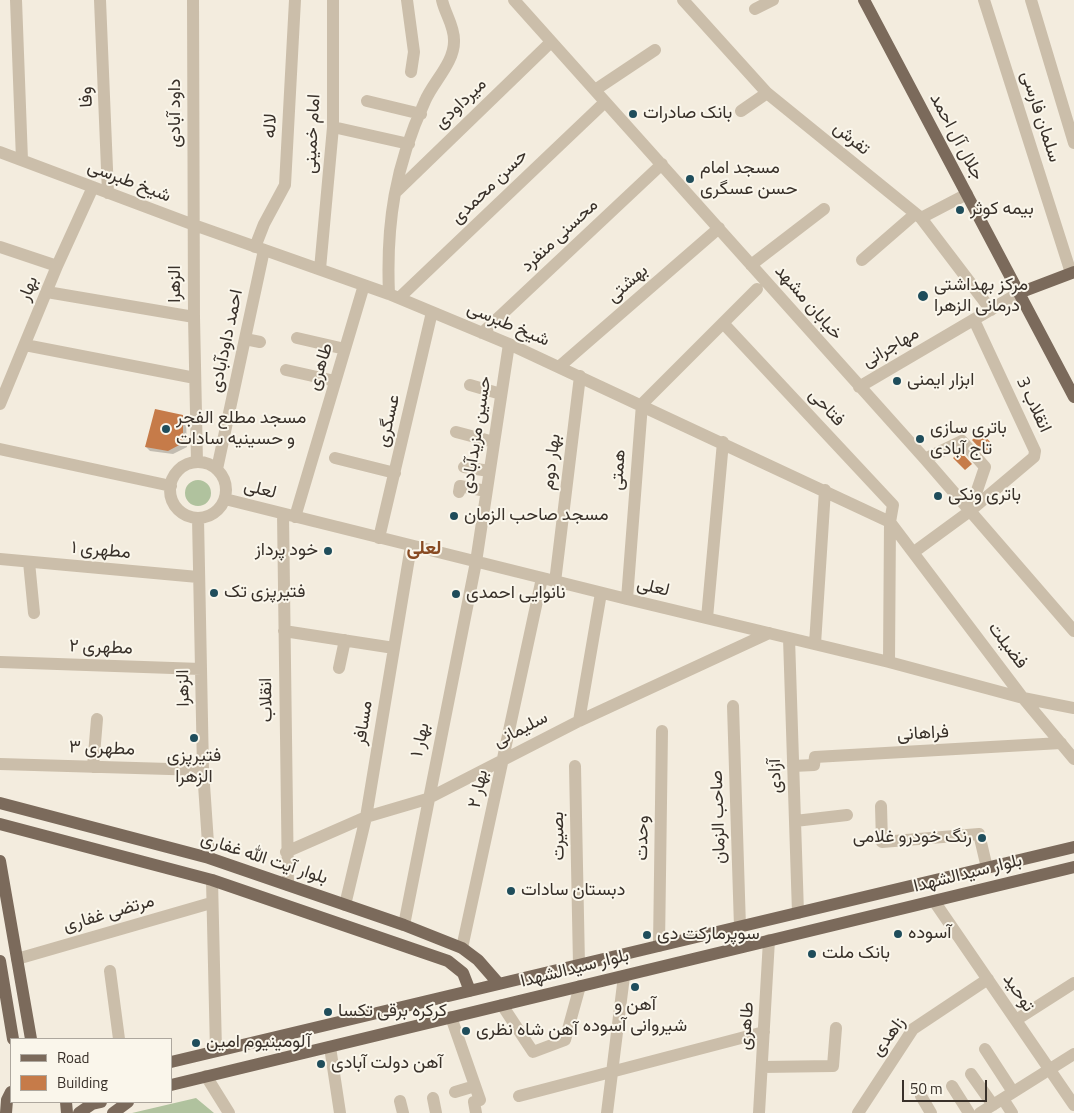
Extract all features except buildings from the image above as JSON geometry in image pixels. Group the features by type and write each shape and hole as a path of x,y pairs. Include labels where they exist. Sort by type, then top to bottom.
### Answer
{"main road":[{"name":"جلال آل احمد","path":"864,0 1074,397"},
{"path":"1019,293 1072,273"},
{"name":"بلوار آیت الله غفاری","path":"0,803 209,858 345,904 462,948 478,960 499,984"},
{"name":"بلوار آیت الله غفاری","path":"0,824 212,880 397,944 456,965 464,973 470,991"},
{"name":"بلوار سیدالشهدا","path":"172,1062 1074,847"},
{"path":"0,861 31,1038"},
{"name":"بلوار سیدالشهدا","path":"172,1085 1074,867"},
{"path":"397,944 404,926"},
{"path":"0,961 14,1038"},
{"path":"579,965 580,986"},
{"path":"6,1101 10,1083"},
{"path":"80,1113 94,1103"},
{"path":"113,1113 127,1103"}],"street":[{"path":"16,0 22,160"},
{"name":"وفا","path":"100,0 108,193"},
{"name":"داود آبادی","path":"193,0 194,225"},
{"name":"لاله","path":"259,248 264,224 285,185 295,0"},
{"name":"امام خمینی","path":"320,270 333,127 333,0"},
{"path":"407,0 414,52 411,72"},
{"name":"میرداودی","path":"394,296 387,249 390,214 401,163 425,101 453,50 454,40 450,21 442,0"},
{"name":"خیابان مشهد","path":"514,0 752,264 1074,631"},
{"name":"تفرش","path":"683,0 766,93 918,216 991,310"},
{"path":"755,9 773,0"},
{"name":"سلمان فارسی","path":"984,0 1072,273"},
{"path":"1032,0 1074,142"},
{"name":"میرداودی","path":"396,192 551,42"},
{"path":"595,90 655,50"},
{"path":"741,111 766,93"},
{"path":"367,101 421,114"},
{"name":"حسن محمدی","path":"394,296 605,102"},
{"path":"333,127 408,144"},
{"name":"شیخ طبرسی","path":"0,152 194,225 394,296 560,366 890,522 914,552"},
{"name":"محسنی منفرد","path":"482,333 662,164"},
{"name":"بهار","path":"0,404 56,266 93,187"},
{"path":"862,260 918,216 967,194"},
{"path":"752,264 824,209"},
{"name":"الزهرا","path":"194,225 197,462"},
{"name":"بهشتی","path":"560,366 719,228"},
{"path":"0,247 56,266"},
{"name":"احمد داودآبادی","path":"217,468 245,339 259,248"},
{"name":"طاهری","path":"289,516 335,381 364,285"},
{"path":"642,404 757,289"},
{"path":"47,292 194,316"},
{"name":"مهاجرانی","path":"859,387 1019,293"},
{"name":"عسگری","path":"380,538 432,312"},
{"name":"انقلاب 3","path":"970,511 1029,463 1034,457 1035,451 974,320"},
{"name":"فتاحی","path":"722,323 893,505 890,522"},
{"path":"297,338 345,349"},
{"path":"245,339 260,342"},
{"name":"حسین مزیدآبادی","path":"476,562 509,344"},
{"path":"25,345 195,378"},
{"path":"286,370 335,381"},
{"name":"بهار دوم","path":"555,582 580,376"},
{"path":"470,385 501,394"},
{"name":"همتی","path":"627,599 642,404"},
{"path":"456,432 494,442"},
{"path":"707,618 724,442"},
{"path":"914,552 970,511 985,467 962,442 925,460"},
{"path":"0,448 170,486"},
{"path":"336,458 395,473"},
{"path":"197,462 207,463 217,468 226,483 225,499 217,511 198,518 183,513 177,508 173,502 170,486 177,471 186,465 197,462"},
{"path":"464,467 489,471"},
{"path":"459,492 460,486 486,490"},
{"path":"815,644 824,490"},
{"name":"لعلی","path":"225,499 555,582 889,662 1023,698 1074,708"},
{"name":"انقلاب","path":"288,885 284,631 289,516"},
{"name":"الزهرا","path":"198,518 203,770 209,858"},
{"path":"889,662 890,522"},
{"name":"مسافر","path":"345,904 366,817 411,546"},
{"name":"فضیلت","path":"914,552 1023,698 1074,759"},
{"name":"مطهری ۱","path":"0,559 198,577"},
{"path":"29,562 34,613"},
{"name":"بهار ۱","path":"404,926 427,799 476,562"},
{"name":"بهار ۲","path":"462,948 542,578"},
{"path":"578,721 601,593"},
{"path":"284,631 394,648"},
{"name":"سلیمانی","path":"286,852 366,817 427,799 578,721 769,633"},
{"name":"آزادی","path":"789,638 798,913"},
{"path":"339,668 345,640"},
{"name":"مطهری ۲","path":"0,662 201,669"},
{"name":"صاحب الزمان","path":"733,706 740,927"},
{"path":"93,767 98,719"},
{"name":"وحدت","path":"659,946 662,732"},
{"name":"فراهانی","path":"793,766 814,764 815,757 1061,743"},
{"name":"مطهری ۳","path":"0,764 203,770"},
{"name":"بصیرت","path":"575,766 579,965"},
{"path":"880,806 882,842 979,834 987,868"},
{"path":"795,821 847,815"},
{"path":"212,880 211,903 216,1052"},
{"name":"توحید","path":"934,901 1074,1105"},
{"name":"مرتضی غفاری","path":"17,959 211,903"},
{"name":"طاهری","path":"757,1113 762,1067 770,940"},
{"path":"110,971 119,1038"},
{"path":"607,1113 624,976"},
{"name":"زاهدی","path":"858,1113 913,1029 988,979"},
{"path":"1016,1020 1074,983"},
{"path":"502,1005 533,1052 565,1040 580,986"},
{"path":"451,1017 480,1100 474,1102 476,1113"},
{"path":"762,1067 833,1066 836,1028"},
{"path":"519,1096 764,1032"},
{"path":"330,1046 340,1113"},
{"path":"985,1049 996,1105"},
{"path":"996,1105 1074,1054"},
{"path":"971,1074 996,1105 1012,1113"},
{"path":"206,1076 229,1113"},
{"path":"455,1092 475,1086"},
{"path":"952,1086 969,1113"},
{"path":"921,1096 931,1113"},
{"path":"433,1098 436,1113"}],"green space":[{"path":"198,480 207,484 211,493 207,502 198,506 189,502 185,493 189,484"},
{"path":"196,1098 214,1113 132,1113"}],"place":[{"name":"بانک صادرات","path":"633,114"},
{"name":"مسجد امام حسن عسگری","path":"690,179"},
{"name":"بیمه کوثر","path":"960,210"},
{"name":"مرکز بهداشتی درمانی الزهرا","path":"923,296"},
{"name":"ابزار ایمنی","path":"897,381"},
{"name":"مسجد مطلع الفجر و حسینیه سادات","path":"166,429"},
{"name":"باتری سازی تاج آبادی","path":"920,439"},
{"name":"باتری ونکی","path":"938,496"},
{"name":"مسجد صاحب الزمان","path":"454,516"},
{"name":"خود پرداز","path":"328,551"},
{"name":"فتیرپزی تک","path":"214,593"},
{"name":"نانوایی احمدی","path":"456,594"},
{"name":"فتیرپزی الزهرا","path":"194,738"},
{"name":"رنگ خودرو غلامی","path":"982,838"},
{"name":"دبستان سادات","path":"511,891"},
{"name":"آسوده","path":"898,934"},
{"name":"سوپرمارکت دی","path":"647,935"},
{"name":"بانک ملت","path":"812,954"},
{"name":"آهن و شیروانی آسوده","path":"635,987"},
{"name":"کرکره برقی تکسا","path":"328,1012"},
{"name":"آهن شاه نظری","path":"466,1031"},
{"name":"آلومینیوم امین","path":"196,1043"},
{"name":"آهن دولت آبادی","path":"321,1064"}],"district":[{"name":"لعلی","path":"424,549"}]}
